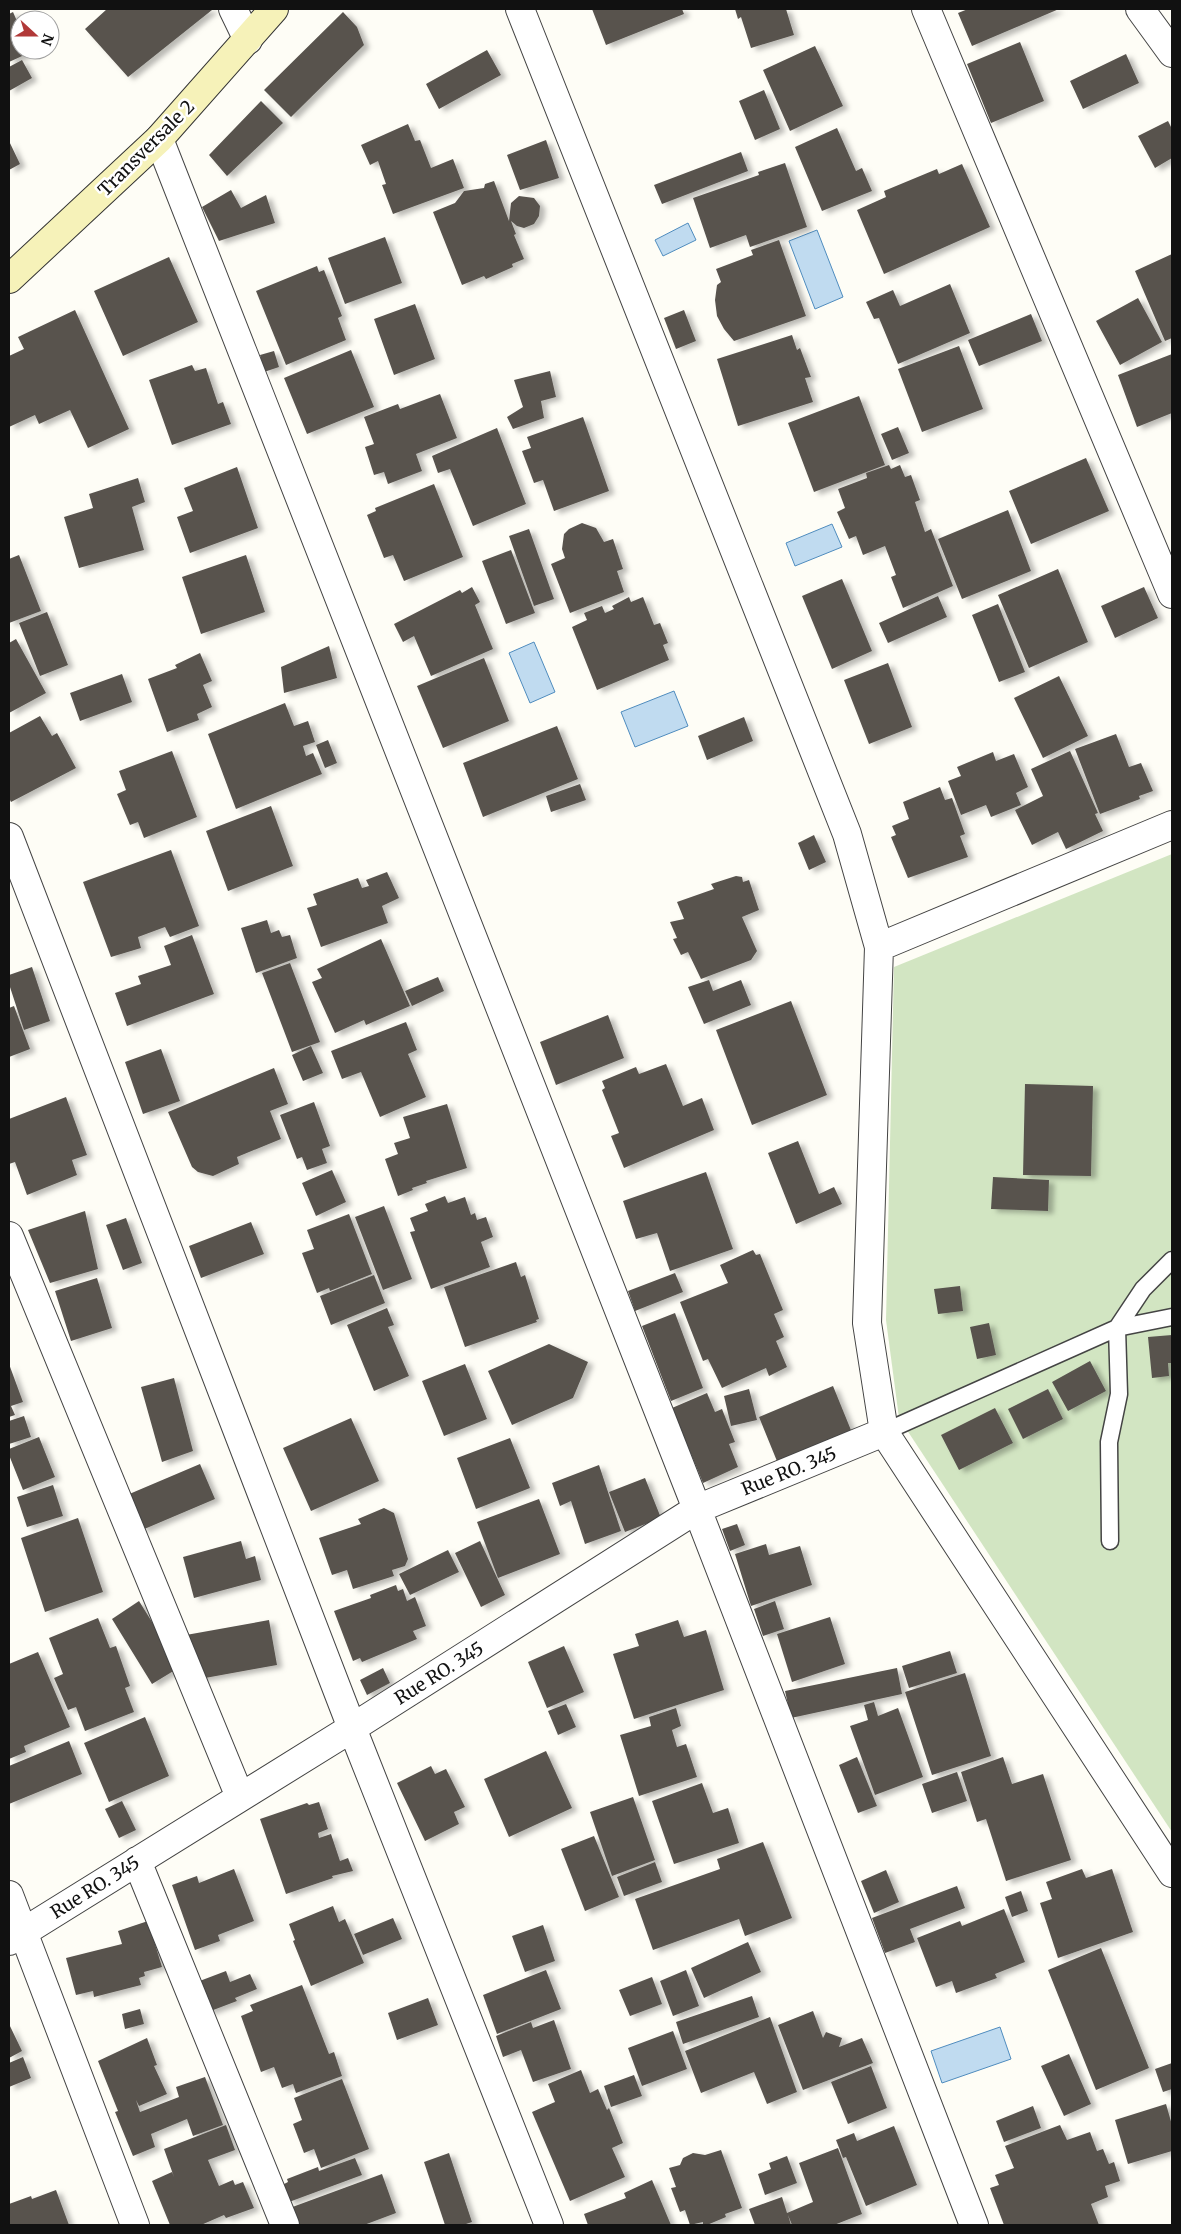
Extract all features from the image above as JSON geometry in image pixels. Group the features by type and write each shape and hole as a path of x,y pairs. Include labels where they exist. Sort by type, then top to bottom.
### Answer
{"main road":[{"name":"Transversale 2","path":"10,276 160,139 274,9"}],"street":[{"path":"233,9 248,40"},
{"path":"520,9 847,834 879,947 867,1323 884,1432 1172,1873"},
{"path":"926,9 1172,594"},
{"path":"1140,9 1172,53"},
{"path":"160,139 697,1509 974,2225"},
{"path":"879,947 1172,825"},
{"path":"9,837 352,1728 549,2225"},
{"path":"9,1236 240,1797"},
{"name":"Rue RO. 345","path":"16,1936 352,1728 697,1509 884,1432"},
{"path":"137,1861 285,2225"},
{"path":"9,1895 16,1936 136,2225"}],"lane":[{"path":"1110,1541 1109,1442 1119,1394 1117,1328 1143,1289 1172,1260"},
{"path":"884,1432 1117,1328 1172,1317"}],"green space":[{"path":"1172,854 1172,1832 899,1418 886,1320 894,967"}],"water":[{"path":"688,223 696,240 663,256 655,240"},
{"path":"817,230 843,297 815,309 789,241"},
{"path":"832,524 842,547 795,566 786,543"},
{"path":"534,642 555,692 530,703 509,653"},
{"path":"674,691 688,726 635,747 621,712"},
{"path":"1000,2027 1011,2059 942,2083 931,2051"}],"building":[{"path":"107,9 212,10 128,77 85,29"},
{"path":"592,9 682,9 684,14 606,45"},
{"path":"735,9 786,9 794,35 751,48 741,17 738,19"},
{"path":"968,9 1059,9 972,46 958,13"},
{"path":"343,12 357,27 364,45 291,117 264,90"},
{"path":"9,14 10,60 13,60 9,62"},
{"path":"1020,42 1044,101 991,123 967,64"},
{"path":"815,46 843,106 790,131 763,70"},
{"path":"487,50 501,75 439,109 426,84"},
{"path":"1126,54 1139,83 1083,109 1070,81"},
{"path":"22,60 32,78 9,91 9,67"},
{"path":"764,90 780,129 755,140 739,101"},
{"path":"261,101 283,123 227,176 209,155"},
{"path":"1168,121 1172,129 1172,158 1155,168 1138,136"},
{"path":"408,124 415,141 420,140 431,168 453,159 464,188 393,214 382,185 386,184 378,161 370,165 361,145"},
{"path":"837,128 856,171 862,168 872,191 822,211 795,147"},
{"path":"546,140 559,178 520,190 507,155"},
{"path":"9,141 20,164 9,170"},
{"path":"741,152 748,171 662,204 654,185"},
{"path":"785,163 807,227 750,247 746,235 710,248 693,198 759,175 758,172"},
{"path":"962,164 990,227 884,274 857,210 886,197 884,191 937,169 939,174"},
{"path":"494,181 509,221 511,203 519,196 534,198 540,206 539,216 534,224 524,228 517,226 511,221 516,234 514,235 524,259 512,264 513,267 486,279 484,276 462,285 433,212 455,203 464,191 484,188 485,184"},
{"path":"231,190 241,208 266,195 275,223 219,241 202,207"},
{"path":"385,237 402,283 345,304 328,258"},
{"path":"779,240 806,316 734,341 724,329 717,316 715,300 717,285 721,282 716,269 753,255 751,250"},
{"path":"1172,254 1172,338 1165,341 1135,271"},
{"path":"169,257 198,322 123,356 94,291"},
{"path":"317,266 319,272 324,270 342,316 338,318 346,340 286,365 256,291"},
{"path":"950,284 970,333 898,364 879,318 874,319 866,302 893,290 900,306"},
{"path":"1138,298 1162,342 1120,365 1096,321"},
{"path":"415,304 435,359 394,375 374,319"},
{"path":"75,310 129,429 88,448 70,410 39,424 35,415 9,427 9,356 24,349 18,337"},
{"path":"684,310 696,341 676,349 664,318"},
{"path":"1031,314 1042,341 979,366 968,340"},
{"path":"792,335 797,350 800,348 811,377 805,378 813,402 738,426 717,359"},
{"path":"959,346 983,409 922,432 898,369"},
{"path":"351,350 374,407 307,434 284,378"},
{"path":"274,351 279,367 264,372 260,355"},
{"path":"1172,354 1172,413 1137,427 1118,375"},
{"path":"192,365 195,371 206,368 218,404 223,402 231,424 172,445 149,380"},
{"path":"550,371 556,397 541,401 544,418 513,429 507,417 523,407 514,380"},
{"path":"440,394 457,438 416,454 422,471 388,484 384,472 374,475 365,447 374,444 364,417 398,404 400,409"},
{"path":"859,396 885,465 814,492 788,423"},
{"path":"583,417 609,491 554,511 543,480 534,483 522,451 531,448 527,437"},
{"path":"898,427 909,453 892,460 881,434"},
{"path":"497,428 526,504 473,526 450,469 438,473 432,456"},
{"path":"1086,458 1109,511 1031,544 1009,491"},
{"path":"889,465 891,469 900,465 905,477 911,475 920,500 915,502 925,532 931,529 953,586 903,608 891,577 896,575 885,546 863,555 856,536 849,539 837,512 845,508 838,489 867,478 866,473"},
{"path":"237,467 258,528 190,553 177,517 193,511 184,488"},
{"path":"138,478 145,502 132,507 144,550 79,568 64,517 93,508 89,494"},
{"path":"434,484 463,557 404,581 393,555 384,558 367,515 376,511 375,508"},
{"path":"1008,510 1031,571 962,599 938,539"},
{"path":"582,523 596,528 604,542 613,539 623,569 617,571 624,592 570,613 551,564 565,558 562,549 564,534 569,529"},
{"path":"529,529 554,599 534,606 509,536"},
{"path":"511,550 535,613 506,624 482,561"},
{"path":"19,555 41,611 9,623 9,559"},
{"path":"246,555 265,612 201,634 182,577"},
{"path":"1058,569 1088,642 1029,668 998,595"},
{"path":"842,579 872,651 832,669 802,596"},
{"path":"472,587 480,602 475,605 493,649 431,676 414,636 403,642 394,624 460,590 462,593"},
{"path":"1144,587 1158,618 1115,638 1101,606"},
{"path":"938,596 947,617 888,643 879,623"},
{"path":"629,597 631,602 643,597 654,625 660,623 668,643 663,645 669,660 597,690 572,627 587,620 584,613 602,606 605,613 614,609 612,606"},
{"path":"998,604 1025,672 999,682 972,615"},
{"path":"47,612 68,665 40,676 19,623"},
{"path":"16,639 46,693 9,713 9,643"},
{"path":"329,646 337,678 284,693 281,667"},
{"path":"200,653 212,681 203,685 212,707 197,714 199,720 167,732 148,679 177,668 175,665"},
{"path":"484,658 509,721 443,748 417,686"},
{"path":"888,663 912,727 869,744 844,680"},
{"path":"122,674 132,702 80,721 70,693"},
{"path":"1059,676 1088,736 1043,758 1014,698"},
{"path":"285,703 294,726 308,721 315,742 303,746 306,756 313,753 322,774 236,809 208,734"},
{"path":"40,716 52,736 57,733 76,768 11,802 9,798 9,733"},
{"path":"744,717 753,741 707,760 698,736"},
{"path":"557,726 578,779 483,817 463,763"},
{"path":"1116,734 1129,767 1141,763 1153,791 1139,796 1140,799 1100,814 1075,749"},
{"path":"328,740 337,763 325,768 316,745"},
{"path":"172,751 197,817 144,838 138,822 130,825 117,794 126,790 119,771"},
{"path":"1070,751 1098,813 1095,814 1103,831 1066,849 1058,832 1032,845 1015,810 1043,796 1031,769"},
{"path":"993,752 996,761 1014,754 1028,787 1016,793 1021,805 991,817 986,805 961,815 948,781 961,776 957,767"},
{"path":"580,784 586,800 551,812 546,796"},
{"path":"940,787 945,800 952,798 965,834 960,836 968,857 908,878 891,837 896,835 892,826 909,819 903,802"},
{"path":"271,806 293,866 228,891 206,831"},
{"path":"814,835 826,862 809,870 798,843"},
{"path":"171,850 199,926 170,937 165,927 138,937 141,948 111,957 83,882"},
{"path":"387,872 399,898 382,906 388,923 321,947 307,908 317,905 313,894 358,878 362,888 369,886 366,880"},
{"path":"736,876 742,877 743,882 749,880 759,910 742,917 757,951 751,960 701,979 688,952 681,955 673,939 677,938 670,922 684,919 677,902 714,889 711,884"},
{"path":"267,920 271,933 279,930 282,937 290,935 297,958 256,973 241,928"},
{"path":"192,935 214,994 127,1026 115,993 141,984 138,976 171,965 164,946"},
{"path":"381,939 410,1006 366,1025 364,1020 335,1033 312,982 322,978 317,969"},
{"path":"290,963 320,1042 292,1052 262,973"},
{"path":"32,967 50,1021 24,1030 9,984 9,975"},
{"path":"438,977 444,991 412,1006 405,991"},
{"path":"709,980 713,991 741,980 751,1005 704,1024 688,987"},
{"path":"791,1001 827,1095 752,1125 716,1030"},
{"path":"14,1006 30,1049 9,1057 9,1008"},
{"path":"608,1015 624,1058 556,1085 540,1042"},
{"path":"406,1022 417,1050 408,1054 426,1097 380,1117 361,1072 342,1079 331,1051"},
{"path":"311,1046 323,1073 303,1081 292,1055"},
{"path":"161,1049 180,1101 143,1114 125,1062"},
{"path":"666,1064 683,1106 702,1098 714,1130 624,1168 611,1136 619,1133 602,1090 605,1088 602,1081 636,1067 639,1074"},
{"path":"274,1068 288,1104 270,1111 281,1139 237,1157 239,1164 213,1176 198,1172 192,1167 168,1112"},
{"path":"1025,1084 1093,1086 1091,1176 1023,1175"},
{"path":"66,1097 87,1155 72,1160 77,1175 27,1195 15,1162 9,1164 9,1119"},
{"path":"314,1102 330,1146 322,1149 327,1163 307,1170 302,1157 297,1159 280,1115"},
{"path":"447,1104 467,1168 426,1181 427,1183 412,1188 413,1190 398,1196 385,1159 398,1154 394,1143 410,1138 403,1117"},
{"path":"798,1141 819,1194 834,1187 842,1204 796,1224 768,1153"},
{"path":"332,1170 346,1202 316,1216 302,1183"},
{"path":"706,1172 733,1249 670,1271 657,1233 636,1239 623,1201"},
{"path":"993,1177 1049,1180 1048,1211 991,1209"},
{"path":"445,1196 448,1203 465,1197 471,1215 475,1213 477,1220 486,1217 493,1237 481,1242 490,1267 431,1289 410,1232 415,1231 410,1218 428,1211 425,1204"},
{"path":"384,1206 412,1279 383,1290 355,1217"},
{"path":"85,1211 98,1269 50,1283 28,1230"},
{"path":"349,1214 372,1274 330,1291 329,1288 317,1293 302,1253 314,1249 307,1230"},
{"path":"126,1218 142,1263 123,1270 106,1225"},
{"path":"251,1222 264,1254 201,1278 189,1246"},
{"path":"753,1250 756,1255 760,1254 783,1310 774,1314 784,1337 776,1341 787,1367 769,1376 766,1368 722,1388 708,1359 703,1361 680,1302 728,1283 720,1265"},
{"path":"516,1262 521,1277 525,1275 539,1319 536,1320 537,1322 465,1347 444,1287"},
{"path":"675,1273 683,1292 635,1311 628,1291"},
{"path":"374,1275 385,1303 331,1325 320,1296"},
{"path":"97,1278 112,1328 71,1341 55,1291"},
{"path":"960,1286 963,1311 938,1314 934,1289"},
{"path":"387,1308 394,1325 388,1327 409,1376 374,1391 347,1325"},
{"path":"675,1313 703,1388 671,1401 642,1326"},
{"path":"989,1323 996,1355 977,1359 970,1327"},
{"path":"1172,1335 1172,1363 1168,1363 1169,1376 1152,1378 1148,1337"},
{"path":"549,1344 588,1362 573,1398 512,1425 488,1371"},
{"path":"1090,1361 1106,1391 1068,1411 1052,1382"},
{"path":"9,1364 23,1402 11,1406 15,1415 9,1417"},
{"path":"465,1364 487,1419 444,1436 422,1381"},
{"path":"174,1378 193,1451 162,1462 141,1387"},
{"path":"833,1386 855,1440 781,1471 759,1417"},
{"path":"749,1389 757,1420 731,1426 724,1396"},
{"path":"1048,1389 1063,1419 1023,1439 1008,1409"},
{"path":"707,1393 715,1412 722,1409 735,1442 729,1444 738,1467 703,1483 672,1408"},
{"path":"995,1408 1013,1443 959,1470 941,1435"},
{"path":"24,1416 31,1437 9,1444 9,1421"},
{"path":"351,1418 379,1481 311,1511 283,1448"},
{"path":"39,1437 55,1477 23,1490 9,1455 9,1449"},
{"path":"510,1438 530,1488 476,1509 457,1458"},
{"path":"200,1464 215,1499 142,1530 127,1495"},
{"path":"599,1465 621,1531 585,1544 571,1501 560,1506 552,1483"},
{"path":"645,1478 661,1518 625,1532 609,1492"},
{"path":"53,1485 63,1516 27,1527 17,1497"},
{"path":"539,1499 560,1554 498,1578 477,1522"},
{"path":"384,1508 394,1513 408,1559 405,1566 392,1570 394,1576 353,1589 347,1570 332,1575 319,1538 361,1524 358,1519"},
{"path":"78,1518 103,1592 45,1612 21,1538"},
{"path":"737,1524 745,1545 730,1551 722,1529"},
{"path":"241,1541 246,1559 255,1556 261,1580 194,1598 183,1557"},
{"path":"480,1541 505,1595 481,1607 455,1553"},
{"path":"766,1544 769,1555 800,1546 812,1585 751,1606 735,1554"},
{"path":"448,1550 459,1572 410,1595 399,1574"},
{"path":"396,1585 398,1591 403,1589 407,1601 415,1597 426,1626 413,1631 417,1639 362,1662 360,1658 353,1661 334,1611 371,1598 370,1595"},
{"path":"139,1601 180,1667 152,1684 112,1619"},
{"path":"775,1601 784,1629 763,1636 754,1609"},
{"path":"830,1617 845,1664 792,1682 777,1634"},
{"path":"98,1618 110,1648 116,1646 130,1686 125,1688 134,1712 85,1731 76,1707 68,1710 54,1678 63,1674 49,1638"},
{"path":"269,1620 277,1665 194,1680 186,1635"},
{"path":"678,1620 684,1637 706,1630 724,1690 634,1719 613,1654 639,1646 635,1634"},
{"path":"564,1646 584,1692 547,1708 528,1662"},
{"path":"950,1651 957,1673 909,1688 902,1666"},
{"path":"38,1652 70,1727 24,1746 26,1752 9,1759 9,1664"},
{"path":"383,1668 390,1683 367,1695 360,1680"},
{"path":"897,1668 902,1694 791,1718 785,1691"},
{"path":"965,1673 991,1756 932,1775 905,1692"},
{"path":"874,1702 878,1716 898,1708 923,1777 875,1795 850,1726 868,1720 864,1705"},
{"path":"566,1704 576,1727 558,1735 548,1711"},
{"path":"676,1708 681,1726 672,1730 677,1747 686,1744 697,1777 639,1796 620,1735 651,1726 649,1717"},
{"path":"145,1717 169,1776 109,1802 84,1743"},
{"path":"69,1741 82,1774 9,1804 9,1766"},
{"path":"546,1751 572,1808 509,1837 484,1779"},
{"path":"857,1757 877,1806 858,1813 839,1765"},
{"path":"1003,1757 1012,1784 1043,1774 1071,1860 1006,1881 986,1819 977,1822 961,1772"},
{"path":"431,1766 435,1774 446,1769 465,1807 454,1812 459,1824 425,1841 397,1783"},
{"path":"957,1772 967,1801 932,1813 922,1784"},
{"path":"702,1783 713,1813 728,1808 739,1843 674,1864 652,1801"},
{"path":"633,1797 655,1860 612,1876 590,1812"},
{"path":"122,1801 136,1830 119,1838 105,1809"},
{"path":"319,1802 328,1829 318,1833 319,1838 331,1834 340,1861 348,1858 353,1871 332,1876 333,1878 286,1894 260,1819 307,1803 309,1805"},
{"path":"594,1836 619,1897 585,1911 561,1849"},
{"path":"763,1842 792,1918 745,1936 739,1919 653,1950 635,1899 720,1869 717,1859"},
{"path":"655,1862 662,1882 624,1896 617,1877"},
{"path":"234,1869 254,1921 218,1935 220,1941 195,1950 172,1885 197,1876 199,1883"},
{"path":"1082,1869 1086,1878 1112,1869 1133,1932 1058,1958 1040,1903 1052,1899 1046,1882"},
{"path":"886,1870 899,1902 874,1913 861,1881"},
{"path":"957,1886 965,1908 910,1929 915,1942 885,1953 872,1918"},
{"path":"1021,1891 1028,1911 1012,1917 1005,1897"},
{"path":"333,1906 339,1922 345,1919 364,1963 311,1986 293,1941 295,1940 289,1924"},
{"path":"1004,1909 1025,1962 995,1974 997,1978 956,1993 952,1981 936,1987 917,1938 960,1921 962,1926"},
{"path":"393,1918 402,1939 363,1955 354,1934"},
{"path":"148,1921 162,1967 144,1972 145,1976 139,1978 141,1985 94,1997 93,1991 76,1995 66,1958 122,1944 118,1931"},
{"path":"543,1925 555,1961 525,1972 512,1936"},
{"path":"748,1942 761,1972 704,1998 691,1968"},
{"path":"1101,1948 1149,2068 1096,2090 1048,1970"},
{"path":"546,1970 561,2009 497,2034 483,1995"},
{"path":"686,1970 699,2006 673,2016 660,1981"},
{"path":"226,1971 230,1982 250,1974 257,1989 235,1998 237,2001 208,2012 197,1982"},
{"path":"652,1977 662,2004 630,2016 619,1990"},
{"path":"302,1985 329,2054 334,2052 342,2076 296,2093 293,2084 282,2088 274,2067 261,2072 241,2016 253,2011 250,2005"},
{"path":"752,1996 759,2017 683,2044 676,2022"},
{"path":"428,1998 438,2025 397,2040 388,2013"},
{"path":"140,2009 144,2024 125,2029 122,2014"},
{"path":"813,2011 823,2038 826,2032 842,2038 839,2047 862,2038 873,2063 803,2090 778,2025"},
{"path":"770,2017 797,2092 767,2104 754,2072 701,2093 685,2051"},
{"path":"554,2020 571,2069 533,2082 521,2050 503,2057 496,2036 531,2022 533,2028"},
{"path":"9,2024 22,2051 9,2058"},
{"path":"673,2031 687,2069 642,2086 628,2048"},
{"path":"147,2038 157,2065 154,2066 167,2094 139,2106 136,2100 140,2112 179,2097 176,2087 205,2077 223,2125 193,2136 187,2119 151,2134 155,2147 133,2156 115,2112 118,2111 98,2061"},
{"path":"1069,2054 1091,2104 1064,2116 1041,2066"},
{"path":"23,2057 31,2078 9,2087 9,2063"},
{"path":"1172,2063 1172,2089 1163,2092 1155,2069"},
{"path":"871,2066 887,2108 848,2124 831,2082"},
{"path":"581,2070 590,2093 598,2089 607,2110 609,2108 623,2143 612,2148 625,2177 570,2201 532,2112 555,2102 548,2084"},
{"path":"634,2075 642,2096 611,2107 604,2086"},
{"path":"342,2079 369,2149 321,2168 314,2149 304,2153 293,2124 302,2120 294,2098"},
{"path":"1166,2104 1172,2125 1172,2151 1128,2164 1115,2120"},
{"path":"1033,2106 1041,2128 1004,2142 996,2121"},
{"path":"226,2125 235,2150 208,2160 219,2186 233,2180 235,2185 243,2182 254,2208 226,2218 224,2215 201,2225 170,2225 152,2181 172,2172 174,2177 164,2149"},
{"path":"1060,2125 1067,2140 1090,2132 1097,2151 1103,2149 1109,2164 1114,2162 1120,2181 1105,2186 1108,2197 1091,2204 1099,2225 1004,2225 990,2188 999,2185 995,2175 1014,2168 1005,2146"},
{"path":"894,2126 917,2185 866,2206 846,2157 843,2158 836,2140 854,2133 857,2141"},
{"path":"838,2148 862,2214 834,2225 792,2225 788,2215 791,2225 755,2225 749,2209 782,2197 787,2213 813,2202 799,2163"},
{"path":"721,2150 742,2208 725,2214 726,2217 707,2225 703,2225 703,2222 690,2225 685,2210 680,2212 671,2188 676,2187 669,2168 680,2165 683,2158 693,2153 705,2155"},
{"path":"449,2153 472,2222 463,2225 445,2225 424,2162"},
{"path":"787,2156 797,2183 765,2195 758,2174 771,2169 769,2163"},
{"path":"355,2158 362,2175 289,2202 282,2185 288,2182 287,2179 318,2167 319,2171"},
{"path":"382,2174 396,2213 364,2225 293,2225 287,2209"},
{"path":"652,2180 671,2225 588,2225 584,2214 626,2198 624,2193"},
{"path":"56,2190 69,2225 9,2225 9,2204 31,2196 32,2199"}]}
